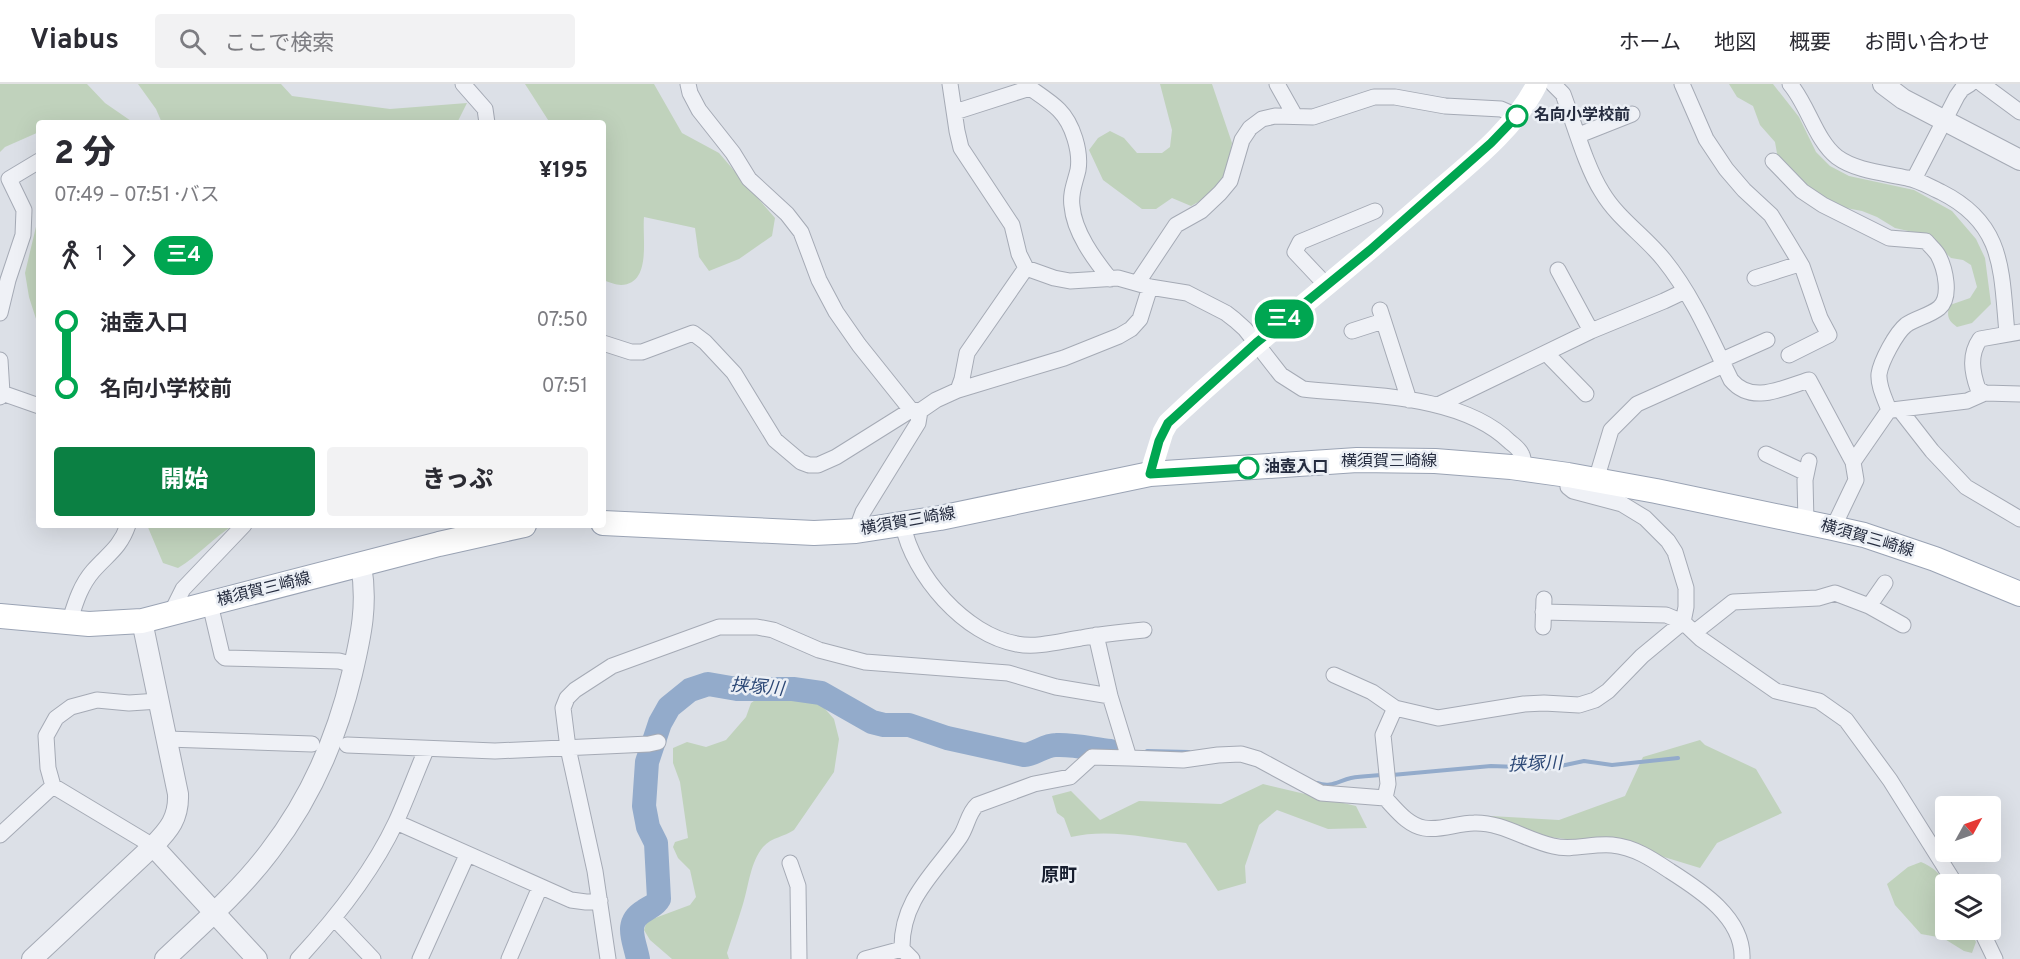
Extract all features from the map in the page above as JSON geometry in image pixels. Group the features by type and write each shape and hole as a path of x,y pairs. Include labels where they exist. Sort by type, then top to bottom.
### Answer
{"main road":[{"path":"1150,474 1159,441 1168,423 1256,343 1327,286 1445,184 1491,143 1529,100 1551,84"},
{"name":"横須賀三崎線","path":"606,523 814,533 856,531 903,525 1150,474 1385,460 1435,461 1568,475 1833,528 1935,559 2020,594"},
{"name":"横須賀三崎線","path":"0,616 69,623 110,624 142,621 439,544 511,528"}],"street":[{"path":"463,84 485,109 487,120"},
{"path":"688,84 699,111 733,153 749,179 787,214 801,232 819,280 836,312 859,345 915,411 918,423 863,512 856,531"},
{"path":"950,84 961,148 1012,225 1019,254 1026,268 1070,281 1118,278 1187,293 1226,313 1245,329 1281,375 1294,385 1303,389 1438,405 1482,420 1522,453 1524,469"},
{"path":"1277,84 1295,116"},
{"path":"1551,84 1563,94 1600,189 1607,200 1662,257 1682,283 1731,380 1739,390 1760,394 1809,380 1852,462 1856,480 1833,528"},
{"path":"1682,84 1706,139 1726,169 1744,190 1772,215 1800,264 1820,318 1829,335 1788,356"},
{"path":"1790,84 1807,108 1821,137 1839,158 1852,165 1914,179 1955,199 1976,217 1986,230 2000,263 2013,332 1986,337 1980,339 1976,344 1971,368 1978,388 1985,393"},
{"path":"1883,84 1903,99 2020,160"},
{"path":"1914,179 1962,89 1970,84"},
{"path":"1982,84 2020,112"},
{"path":"955,112 1030,88 1060,111 1071,131 1079,156 1071,192 1072,208 1096,261 1110,279"},
{"path":"606,344 631,352 642,352 693,333 705,342 734,373 775,440 801,462 818,465 958,390 1064,358 1119,336 1131,328 1140,319 1144,285 1176,225 1201,211 1230,181 1242,140 1250,128 1262,119 1313,117 1374,97 1395,97 1445,106 1501,109 1517,116"},
{"path":"1579,135 1632,114"},
{"path":"1773,161 1802,191 1823,205 1889,238 1926,241 1937,254 1943,268 1946,296 1944,302 1932,313 1903,327 1890,347 1879,374 1881,389 1894,410 1966,487 2020,519"},
{"path":"0,314 8,280 23,235 24,210 9,179 36,162"},
{"path":"1327,286 1295,252 1300,242 1375,211"},
{"path":"1755,278 1800,264"},
{"path":"958,390 967,353 1026,268"},
{"path":"1558,270 1591,331"},
{"path":"1438,405 1591,331 1685,291"},
{"path":"1352,332 1382,315 1409,400"},
{"path":"1596,480 1611,430 1637,404 1767,340"},
{"path":"1546,353 1586,394"},
{"path":"0,360 1,395 36,405"},
{"path":"1852,462 1894,410 1967,401 1985,393 2020,394"},
{"path":"1783,447 1762,455 1808,467 1804,480 1806,522"},
{"path":"1334,675 1372,692 1395,708 1438,717 1524,704 1579,705 1595,700 1608,691 1641,656 1683,622 1686,588 1676,552 1645,518 1622,504 1573,491 1568,487 1568,475"},
{"path":"903,525 905,537 913,553 932,585 949,607 964,619 1000,639 1018,645 1037,645 1144,630"},
{"path":"69,623 77,597 85,582 119,546 127,528"},
{"path":"171,613 183,589 241,528"},
{"path":"165,959 241,885 270,852 302,803 320,768 336,728 354,664 366,595 362,565"},
{"path":"1869,606 1885,583"},
{"path":"1695,632 1733,602 1818,598 1835,593 1869,606 1903,625"},
{"path":"210,604 222,655 225,658 339,661 354,664"},
{"path":"1543,612 1666,615 1683,622 1701,639 1776,691 1819,701 1846,720 1890,780 1949,874"},
{"path":"32,959 153,846 174,822 179,804 178,794 142,621"},
{"path":"608,959 600,901 568,748 563,708 567,698 612,666 719,627 736,626 773,630 819,650 866,662 1008,673 1056,687 1110,696"},
{"path":"1096,635 1110,696 1129,758"},
{"path":"159,701 129,704 98,700 71,707 56,718 46,736 48,768 53,786 153,846 258,959"},
{"path":"1385,798 1388,784 1383,735 1395,708"},
{"path":"167,740 312,744"},
{"path":"346,745 495,751 653,743"},
{"path":"298,959 335,919 369,869 396,822 426,750"},
{"path":"865,959 907,954 902,937 907,912 914,897 961,835 977,805 1035,784 1070,777 1092,757 1183,760 1218,754 1241,754 1258,759 1321,793 1385,798 1409,823 1423,828 1440,829 1474,823 1497,826 1552,846 1569,848 1611,844 1645,855 1704,892 1727,918 1737,935 1743,953 1742,959"},
{"path":"0,835 53,786"},
{"path":"396,822 571,900 600,901"},
{"path":"420,959 467,855"},
{"path":"790,863 798,886 799,897 798,959"},
{"path":"509,959 540,887"},
{"path":"335,919 373,959"},
{"path":"1986,940 1995,959"}],"green space":[{"path":"0,84 87,84 105,103 130,120 36,120 36,133 5,147 0,152"},
{"path":"138,84 281,84 292,96 390,109 467,103 458,120 161,120 156,109"},
{"path":"525,84 654,84 682,133 719,153 775,218 772,236 739,259 709,271 699,257 695,228 644,217 643,258 637,277 631,283 621,285 606,281 606,120 548,120"},
{"path":"1160,84 1212,84 1232,143 1226,175 1213,194 1191,206 1172,198 1156,209 1142,209 1103,180 1089,150 1098,138 1110,131 1124,138 1137,153 1162,153 1170,147 1172,130"},
{"path":"1729,84 1773,84 1799,117 1816,152 1830,166 1849,176 1914,190 1952,211 1976,239 1985,258 1991,304 1972,323 1957,327 1954,325 1949,318 1950,305 1970,298 1977,287 1971,265 1963,260 1951,258 1926,235 1895,228 1862,211 1828,203 1804,185 1778,159 1775,142 1760,125 1753,106 1737,97"},
{"path":"36,227 36,319 25,273"},
{"path":"148,528 230,528 178,568 163,563"},
{"path":"776,694 819,702 834,719 839,739 834,772 794,830 770,841 759,853 727,953 729,959 672,959 650,940 644,930 647,921 690,905 696,897 690,870 678,858 673,847 675,842 688,838 680,782 673,763 673,748 687,742 706,747 726,740 746,717 751,703 758,698"},
{"path":"1700,740 1705,745 1756,769 1782,813 1717,843 1700,868 1628,846 1522,834 1473,815 1559,820 1625,796 1643,757"},
{"path":"1263,784 1356,806 1367,828 1328,829 1277,810 1259,825 1245,866 1246,883 1218,891 1186,843 1099,833 1071,837 1064,818 1057,813 1052,796 1071,791 1100,820 1139,801 1221,804"},
{"path":"1921,862 1939,874 1935,874 1935,937 1921,934 1895,905 1887,884 1908,867"},
{"path":"1946,940 1975,940 1972,953 1964,951"}],"waterway":[{"name":"挟塚川","path":"638,959 632,926 638,916 659,899 656,843 648,827 644,806 647,762 660,723 669,707 690,690 708,684 737,689 793,689 821,693 872,722 884,725 909,725 947,738 1024,755 1056,745 1110,751"},
{"name":"挟塚川","path":"1147,751 1189,752"},
{"name":"挟塚川","path":"1392,775 1491,766 1551,768 1584,761 1612,765 1678,758"},
{"name":"挟塚川","path":"1317,783 1330,784 1351,778 1382,775"}],"bus line":[{"name":"三4","path":"1248,468 1150,474 1159,441 1168,423 1256,343 1370,250 1491,143 1517,116"}],"place":[{"name":"名向小学校前","path":"1517,116"},
{"name":"油壺入口","path":"1248,468"}],"district":[{"name":"原町","path":"1059,876"}]}
